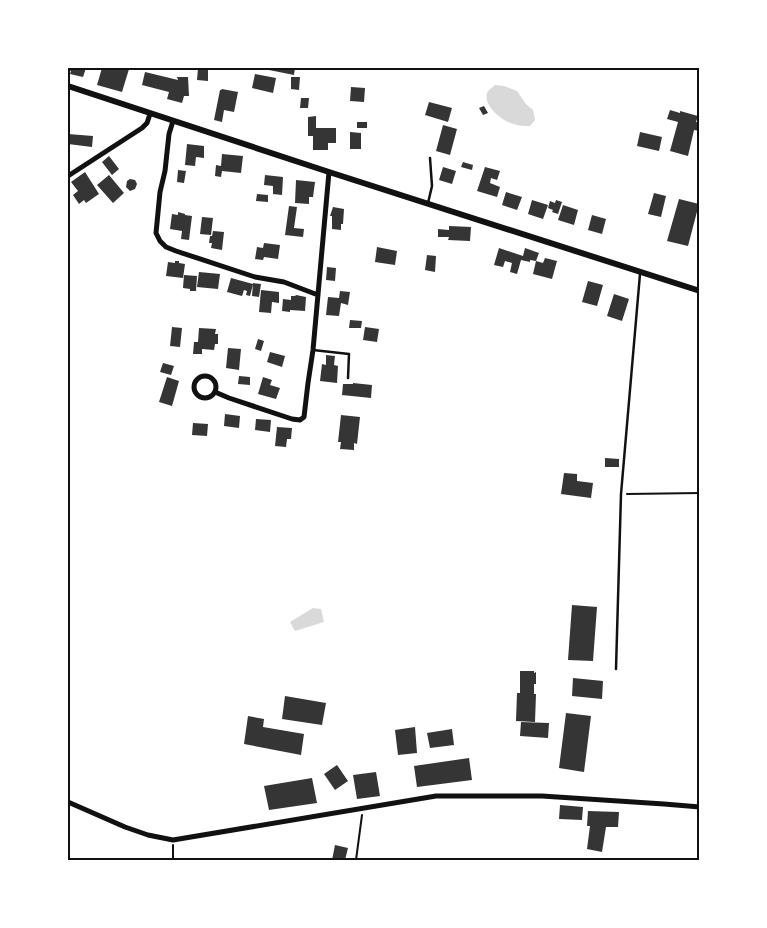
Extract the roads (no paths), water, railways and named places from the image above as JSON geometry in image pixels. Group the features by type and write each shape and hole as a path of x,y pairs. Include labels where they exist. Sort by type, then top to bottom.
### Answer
{"street":[{"path":"68,86 329,172 700,290"},
{"path":"68,176 142,128 147,123 150,114"},
{"path":"173,121 169,134 165,171 160,192 156,233 160,241 166,247 176,251 255,277 284,282 318,295"},
{"path":"215,392 228,398 292,418 303,419 313,350 329,172"},
{"path":"203,376 210,377 216,385 215,392 209,397 202,398 195,393 194,382 203,376"},
{"path":"68,802 125,827 148,835 173,840 436,796 542,796 700,808"}],"lane":[{"path":"428,203 432,186 430,158"},
{"path":"616,668 621,494 640,272"},
{"path":"313,350 349,354 348,378"}]}
